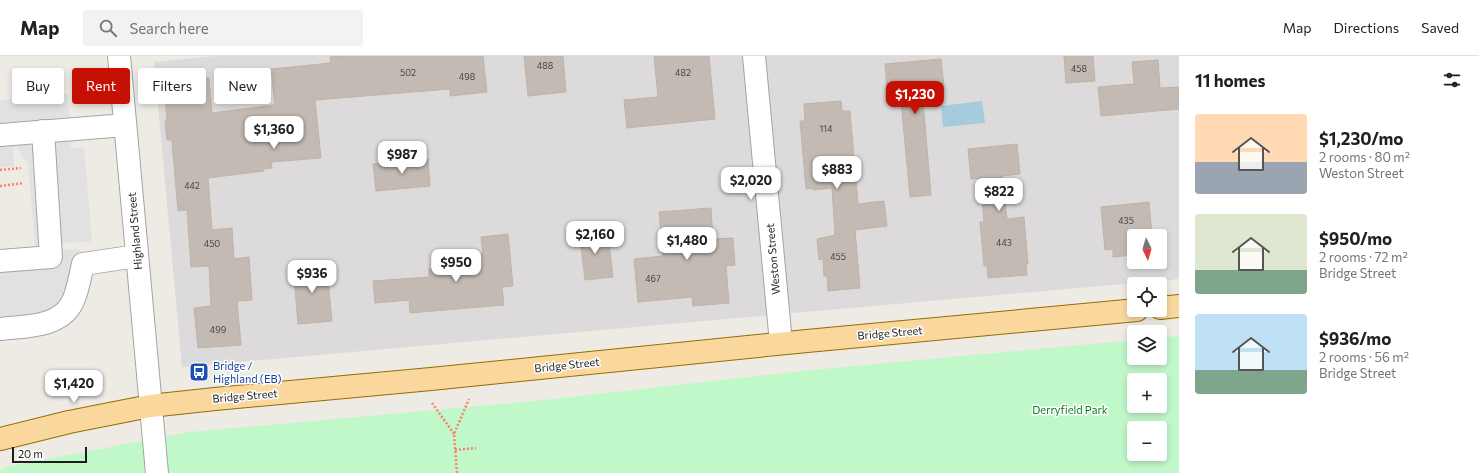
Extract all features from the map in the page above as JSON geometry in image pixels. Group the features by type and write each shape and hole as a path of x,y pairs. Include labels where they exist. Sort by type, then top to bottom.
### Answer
{"main road":[{"path":"1167,307 1179,306"},
{"name":"Bridge Street","path":"0,439 69,422 150,406 781,343 1127,311"}],"street":[{"name":"Highland Street","path":"119,56 157,473"},
{"name":"Weston Street","path":"754,56 781,343"},
{"path":"0,135 125,124"},
{"path":"43,131 50,258"},
{"path":"0,261 50,258 83,264 137,256"},
{"path":"0,329 47,323 64,314 73,302 83,264"}],"path":[{"path":"457,473 454,434 471,395"},
{"path":"429,399 454,434"},
{"path":"455,450 476,448"}],"shaded area":[{"path":"216,56 1179,56 1179,279 1167,280 1167,277 1127,277 1127,284 182,367 158,104 206,104 206,68 155,68 154,62"},
{"path":"64,94 68,94 71,149 84,147 92,241 35,246 28,163 16,147 13,147 14,166 0,167 0,100 12,99 12,104 64,104"},
{"path":"74,249 88,252 87,286 83,304 0,336 0,254"}],"green space":[{"name":"Derryfield Park","path":"1179,336 1179,473 0,473 0,470 11,466 189,432 525,402 812,370 1127,341 1127,365 1167,365 1167,337"}],"water":[{"path":"982,101 985,123 943,127 941,106"}],"building":[{"path":"483,56 487,92 450,96 450,89 315,100 321,158 271,162 272,168 263,169 264,171 208,178 212,230 232,228 234,259 249,257 252,300 237,301 241,345 198,348 194,308 211,306 209,266 191,267 187,210 178,211 172,142 171,140 167,140 165,121 167,121 166,104 206,104 206,78 209,78 212,113 275,105 271,69 331,63 330,57"},
{"path":"524,56 563,56 566,92 528,96"},
{"path":"654,56 709,56 715,119 627,128 624,100 658,97"},
{"path":"1064,56 1093,56 1095,81 1066,83"},
{"path":"941,59 944,87 922,89 931,195 910,197 900,90 887,91 885,64"},
{"path":"1158,60 1160,88 1179,87 1179,109 1101,116 1098,87 1134,84 1132,62"},
{"path":"841,101 842,111 850,111 858,204 884,201 887,226 855,230 860,288 828,291 827,276 824,276 823,259 819,260 817,239 835,235 832,188 813,190 812,188 806,189 800,121 805,121 804,104"},
{"path":"1017,144 1020,174 1002,176 1007,219 1024,217 1028,264 1026,264 1027,275 988,278 987,266 984,266 980,222 984,222 980,178 971,179 968,149"},
{"path":"428,159 430,186 376,191 373,164"},
{"path":"1149,202 1151,229 1127,229 1127,256 1113,257 1113,249 1105,250 1101,207"},
{"path":"711,208 713,239 733,238 735,265 726,266 729,303 693,306 692,297 638,302 634,259 663,256 659,212"},
{"path":"601,227 603,243 609,243 613,277 585,280 579,230"},
{"path":"508,234 513,286 502,287 504,305 410,313 409,300 375,303 373,281 429,277 429,269 477,266 476,254 483,254 481,237"},
{"path":"319,262 320,270 327,270 332,321 298,324 293,264"}],"place":[{"name":"Bridge / Highland (EB)","path":"199,372"}]}
